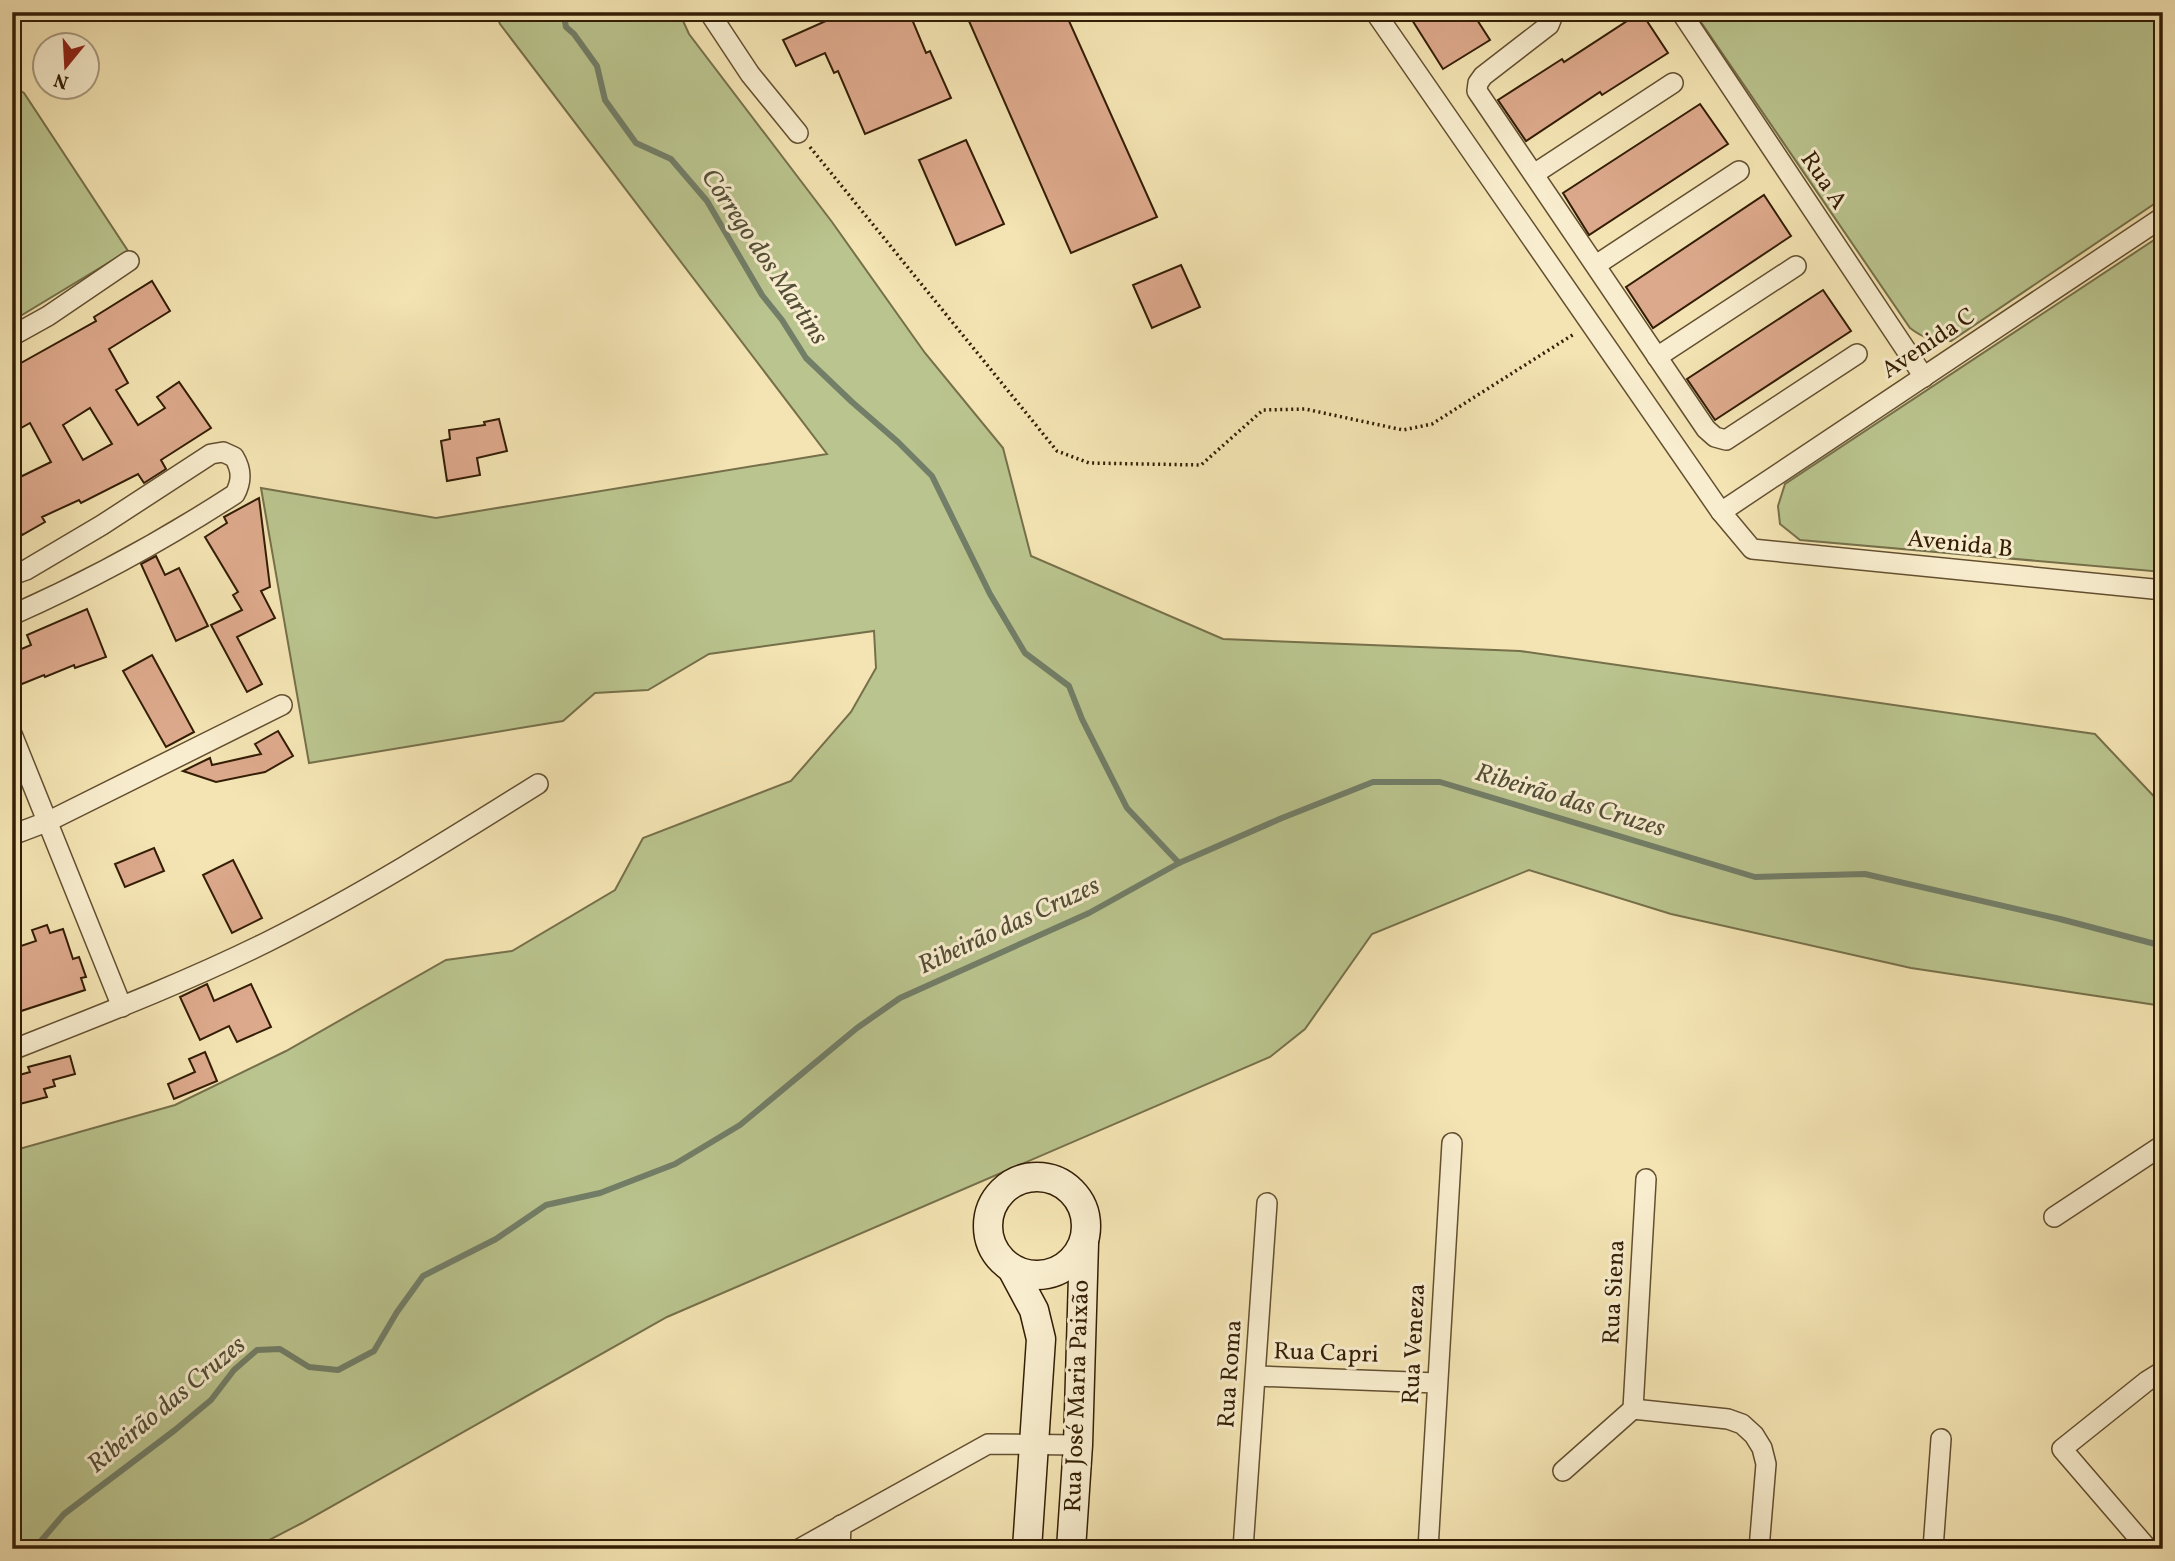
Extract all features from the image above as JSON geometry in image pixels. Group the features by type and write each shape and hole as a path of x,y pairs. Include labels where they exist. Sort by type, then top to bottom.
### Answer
{"street":[{"path":"709,12 750,74 798,133"},
{"path":"1376,12 1721,512"},
{"path":"1552,12 1549,25 1483,76 1477,91 1706,429 1715,437 1726,440 1857,354"},
{"name":"Rua A","path":"1681,12 1924,377"},
{"path":"1534,174 1672,83"},
{"path":"1595,265 1739,171"},
{"name":"Avenida C","path":"1721,512 2163,217"},
{"path":"12,336 48,316 129,261"},
{"path":"1657,357 1796,266"},
{"path":"12,575 26,570 102,525 211,454 223,453 234,457 241,475 240,486 223,502 61,594 12,615"},
{"name":"Avenida B","path":"1721,512 1752,549 2163,590"},
{"path":"12,835 49,821 282,705"},
{"path":"12,734 122,1007"},
{"path":"12,1050 122,1007 266,942 405,868 538,784"},
{"name":"Rua Veneza","path":"1428,1549 1452,1143"},
{"path":"2054,1217 2163,1145"},
{"path":"1038,1177 1057,1181 1072,1191 1083,1207 1087,1225 1084,1243 1072,1262 1054,1273 1032,1276 1012,1269 998,1257 989,1240 987,1222 992,1203 1004,1189 1020,1179 1038,1177"},
{"name":"Rua Siena","path":"1633,1409 1646,1179"},
{"name":"Rua Roma","path":"1243,1549 1267,1203"},
{"name":"Rua José Maria Paixão","path":"1071,1549 1078,1445 1084,1243"},
{"name":"Rua José Maria Paixão","path":"1012,1269 1034,1310 1040,1331 1027,1549"},
{"path":"2148,1549 2062,1449 2163,1371"},
{"name":"Rua Capri","path":"1256,1376 1437,1383"},
{"path":"1563,1471 1633,1409 1727,1419 1742,1424 1754,1434 1762,1448 1766,1464 1759,1549"},
{"path":"1933,1549 1941,1439"},
{"path":"799,1549 988,1444 1078,1445"},
{"path":"840,1549 841,1525"}],"path":[{"path":"798,133 1057,452 1089,463 1201,465 1263,410 1305,409 1403,430 1432,424 1591,324"}],"green space":[{"path":"495,12 679,12 689,34 832,222 925,353 1003,448 1031,556 1223,639 1520,651 2095,734 2163,806 2163,1006 1911,968 1671,914 1529,870 1372,934 1305,1029 1270,1057 667,1317 252,1549 12,1549 12,1151 175,1105 286,1051 446,960 512,951 615,890 643,838 791,781 851,712 876,668 874,631 709,654 648,690 595,693 563,721 309,763 261,488 436,518 827,454 500,24"},
{"path":"1694,12 2153,12 2163,26 2163,198 1951,341 1925,337 1910,328"},
{"path":"12,86 24,93 128,251 12,321"},
{"path":"2163,234 2163,572 1800,540 1780,524 1778,506 1785,484"}],"building":[{"path":"846,12 909,12 926,53 930,51 951,98 865,134 838,71 834,73 825,53 796,66 783,40"},
{"path":"965,12 1065,12 1157,217 1071,253"},
{"path":"1407,12 1472,12 1490,40 1443,69"},
{"path":"1641,12 1668,53 1602,95 1600,92 1526,141 1498,100 1562,59 1564,62"},
{"path":"1700,104 1728,144 1589,235 1563,193"},
{"path":"966,140 1004,224 956,245 919,160"},
{"path":"1764,195 1791,236 1653,328 1626,287"},
{"path":"1181,265 1200,307 1152,328 1133,285"},
{"path":"152,281 170,311 109,349 128,383 116,390 138,425 165,408 157,397 179,382 211,428 161,460 166,469 144,483 138,474 81,503 79,500 42,517 45,522 22,535 12,516 12,481 51,462 30,423 12,433 12,368 96,321 94,317","holes":["90,408 112,444 83,460 63,425"]},
{"path":"1823,290 1851,331 1715,420 1687,379"},
{"path":"499,419 507,451 477,458 480,475 447,481 441,441 450,439 449,430 485,425 484,422"},
{"path":"259,498 270,587 261,591 275,618 237,637 262,684 247,692 211,625 242,610 233,595 238,592 205,537 227,523 224,517"},
{"path":"156,556 165,575 179,568 208,626 176,641 141,564"},
{"path":"87,609 106,657 75,668 74,665 12,688 12,653 31,645 27,635"},
{"path":"152,655 194,732 166,747 123,671"},
{"path":"278,731 293,756 265,772 216,782 183,771 210,758 212,765 261,754 255,744"},
{"path":"154,848 164,871 125,887 115,864"},
{"path":"233,860 262,918 232,933 203,875"},
{"path":"47,925 50,933 63,929 73,959 79,957 86,977 81,978 85,990 12,1014 12,994 20,992 12,969 12,949 36,941 32,930"},
{"path":"207,984 214,1001 251,984 271,1027 237,1042 229,1026 200,1040 180,997"},
{"path":"205,1052 217,1081 174,1099 168,1084 195,1072 189,1059"},
{"path":"70,1056 75,1074 53,1080 55,1086 44,1089 47,1097 12,1106 12,1077 30,1072 28,1067"}],"waterway":[{"name":"Córrego dos Martins","path":"563,12 566,27 597,66 605,100 636,143 671,159 707,201 762,295 806,358 932,476 990,594 1025,653 1069,686 1082,719 1127,808 1179,863"},
{"name":"Ribeirão das Cruzes","path":"34,1549 64,1514 211,1400 234,1370 257,1350 280,1349 309,1367 338,1370 374,1351 423,1276 496,1239 546,1205 600,1193 675,1164 740,1125 857,1028 900,998 1089,913 1179,863 1373,782 1440,782 1755,877 1865,874 2163,946"}]}
